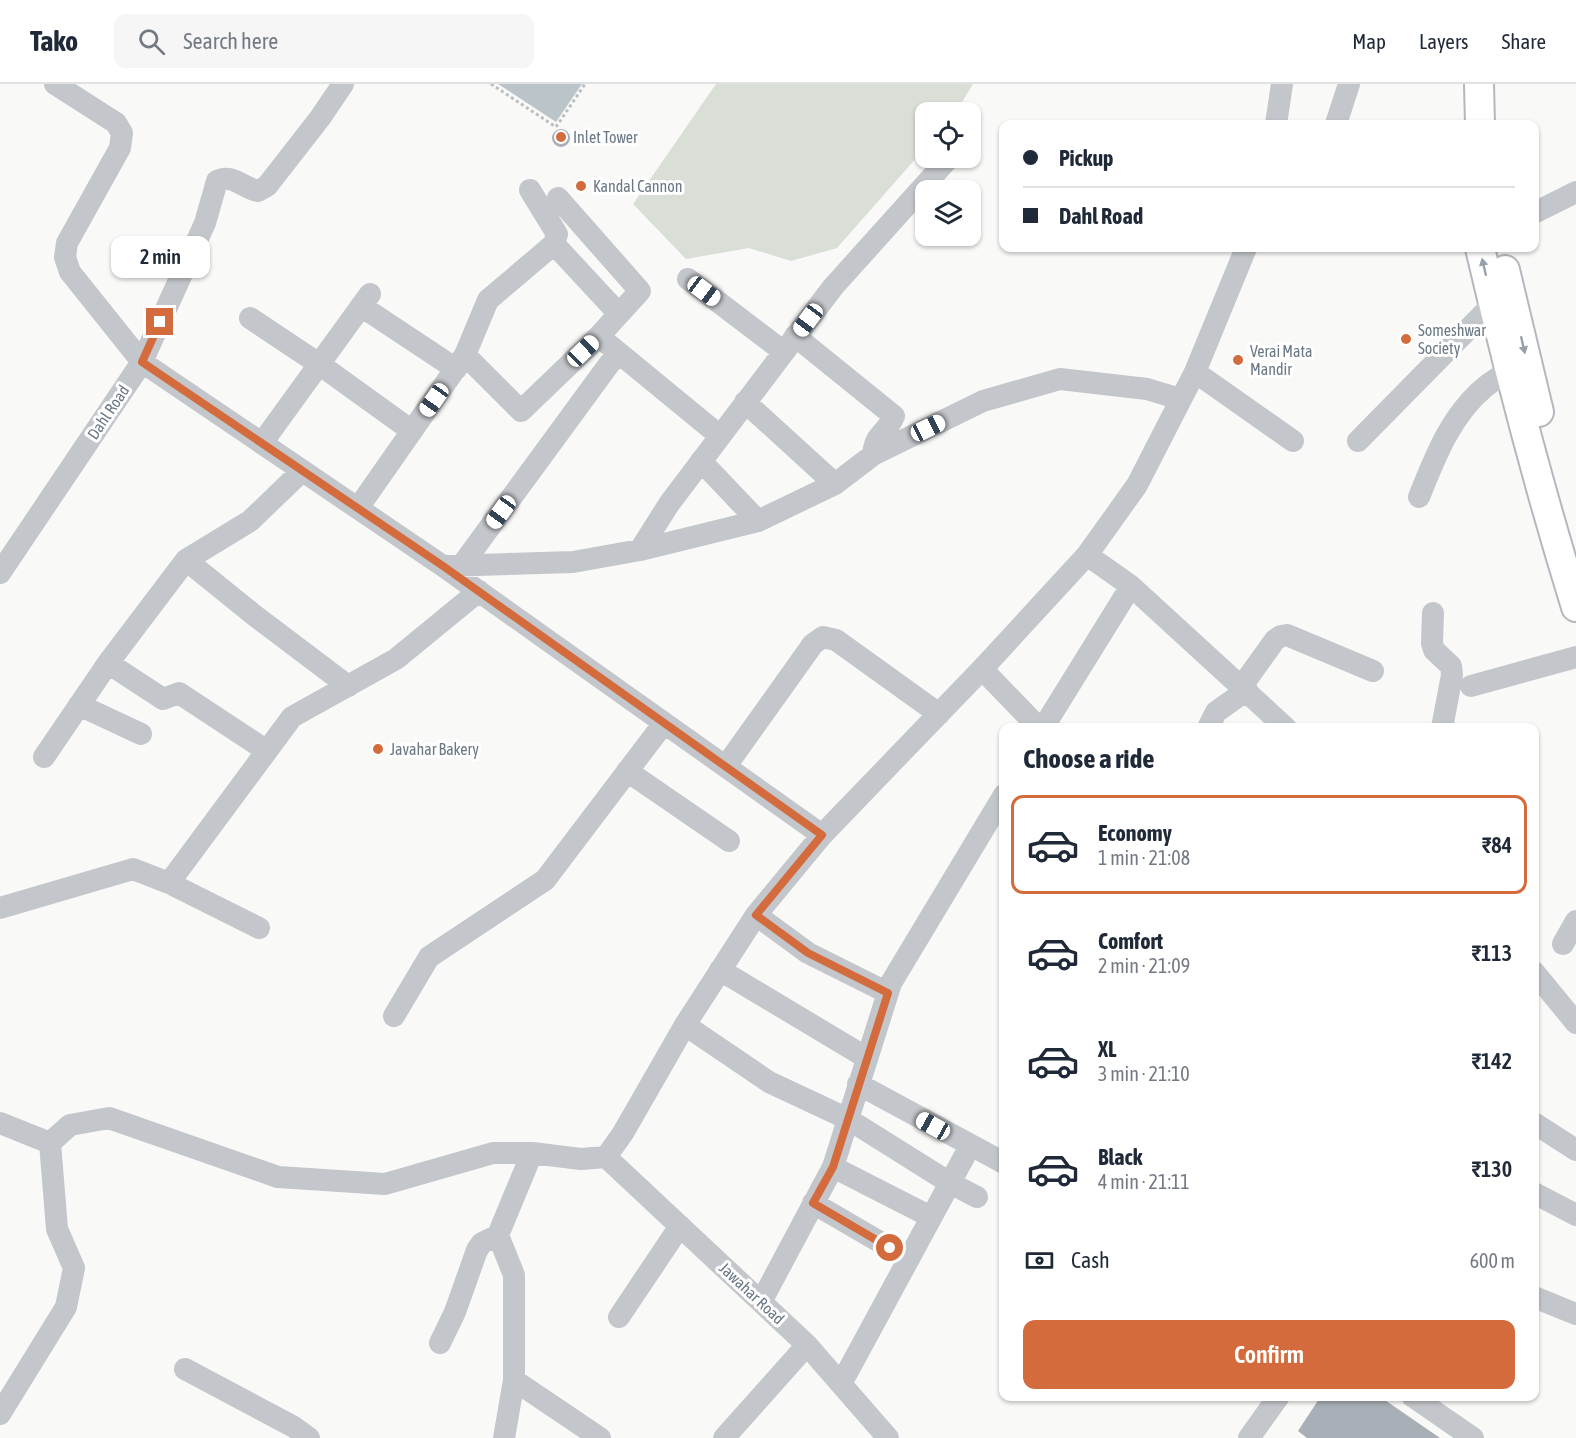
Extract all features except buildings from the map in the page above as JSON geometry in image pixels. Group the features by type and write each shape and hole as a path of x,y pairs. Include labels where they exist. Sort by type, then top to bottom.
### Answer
{"main road":[{"path":"1463,84 1464,120"},
{"path":"1479,84 1480,120"},
{"path":"1481,252 1508,371 1558,525 1576,560"},
{"path":"1501,252 1576,607"}],"street":[{"path":"55,84 116,123 122,133 120,148 67,243 65,257 70,272 142,362 358,508 452,566 479,591 822,835"},
{"name":"Dahl Road","path":"0,573 142,362 205,223 217,181 224,177 229,178 258,191 267,186 320,118 343,84"},
{"path":"1277,120 1282,84"},
{"path":"1337,120 1349,84"},
{"path":"640,550 669,504 833,286 940,168"},
{"path":"358,508 460,362 488,300 554,244 557,234 530,190"},
{"path":"1539,210 1576,192"},
{"path":"262,443 366,300 460,362 521,411 599,336 640,291 558,198"},
{"path":"554,244 618,314"},
{"path":"50,1143 70,1125 109,1118 278,1177 385,1184 493,1153 532,1154 581,1160 606,1157 623,1133 685,1025 756,915 822,835 982,669 1087,555 1137,485 1195,372 1244,252"},
{"path":"688,279 789,344 894,416 891,423 874,441 873,455"},
{"path":"1358,441 1493,303"},
{"path":"250,318 412,431"},
{"path":"599,336 720,436"},
{"path":"452,566 618,352"},
{"path":"1419,497 1433,462 1459,416 1485,386 1508,371"},
{"path":"1195,372 1293,441"},
{"path":"452,566 573,562 640,550 758,521 835,484 873,455 983,401 1060,379 1147,389 1180,399"},
{"path":"746,402 835,484"},
{"path":"701,461 758,521"},
{"path":"44,757 108,663 186,560 250,521 302,471"},
{"path":"1087,555 1131,586 1244,688 1276,723"},
{"path":"186,560 348,686"},
{"path":"1047,723 1131,586"},
{"path":"169,883 292,717 396,659 479,591"},
{"path":"1433,613 1432,643 1434,650 1451,666 1452,675 1443,723"},
{"path":"1210,723 1216,712 1244,688 1275,640 1281,636 1287,635 1373,671"},
{"path":"726,766 813,644 823,637 836,640 939,714"},
{"path":"1471,686 1576,657"},
{"path":"108,663 163,699 179,693 267,751"},
{"path":"982,669 1034,723"},
{"path":"79,705 141,734"},
{"path":"394,1016 429,957 545,880 664,723"},
{"path":"627,771 729,841"},
{"path":"762,1300 833,1167 891,983 999,803"},
{"path":"0,908 133,869 169,883 259,928"},
{"path":"756,915 808,953 888,993"},
{"path":"1563,944 1576,921"},
{"path":"720,970 867,1058"},
{"path":"1539,978 1576,1023"},
{"path":"685,1025 769,1082 848,1119 950,1183 977,1197"},
{"path":"858,1084 999,1160"},
{"path":"0,1123 50,1143"},
{"path":"1539,1126 1576,1150"},
{"path":"0,1414 66,1307 74,1268 57,1229 50,1143"},
{"path":"842,1382 970,1146"},
{"path":"440,1343 455,1312 477,1250 482,1244 498,1235 532,1154"},
{"name":"Jawahar Road","path":"606,1157 762,1300 842,1382 888,1438"},
{"path":"833,1167 932,1217"},
{"path":"1539,1198 1576,1215"},
{"path":"813,1203 909,1259"},
{"path":"619,1317 680,1226"},
{"path":"498,1235 514,1275 514,1380 504,1438"},
{"path":"1539,1299 1576,1314"},
{"path":"724,1438 807,1345"},
{"path":"185,1369 294,1427 309,1438"},
{"path":"514,1380 600,1438"},
{"path":"1250,1438 1276,1401"},
{"path":"1419,1401 1473,1438"}],"path":[{"path":"491,84 556,127 585,84"}],"shaded area":[{"path":"498,84 582,84 556,122"},
{"path":"716,84 973,84 962,102 915,102 915,159 837,248 791,261 749,248 686,259 633,204"}],"place":[{"name":"Inlet Tower","path":"561,137"},
{"name":"Kandal Cannon","path":"581,186"},
{"name":"Someshwar Society","path":"1406,339"},
{"name":"Verai Mata Mandir","path":"1238,360"},
{"name":"Javahar Bakery","path":"378,749"}],"route":[{"path":"160,322 142,362 443,566 822,835 756,915 808,953 888,993 833,1167 813,1203 890,1248"}]}
